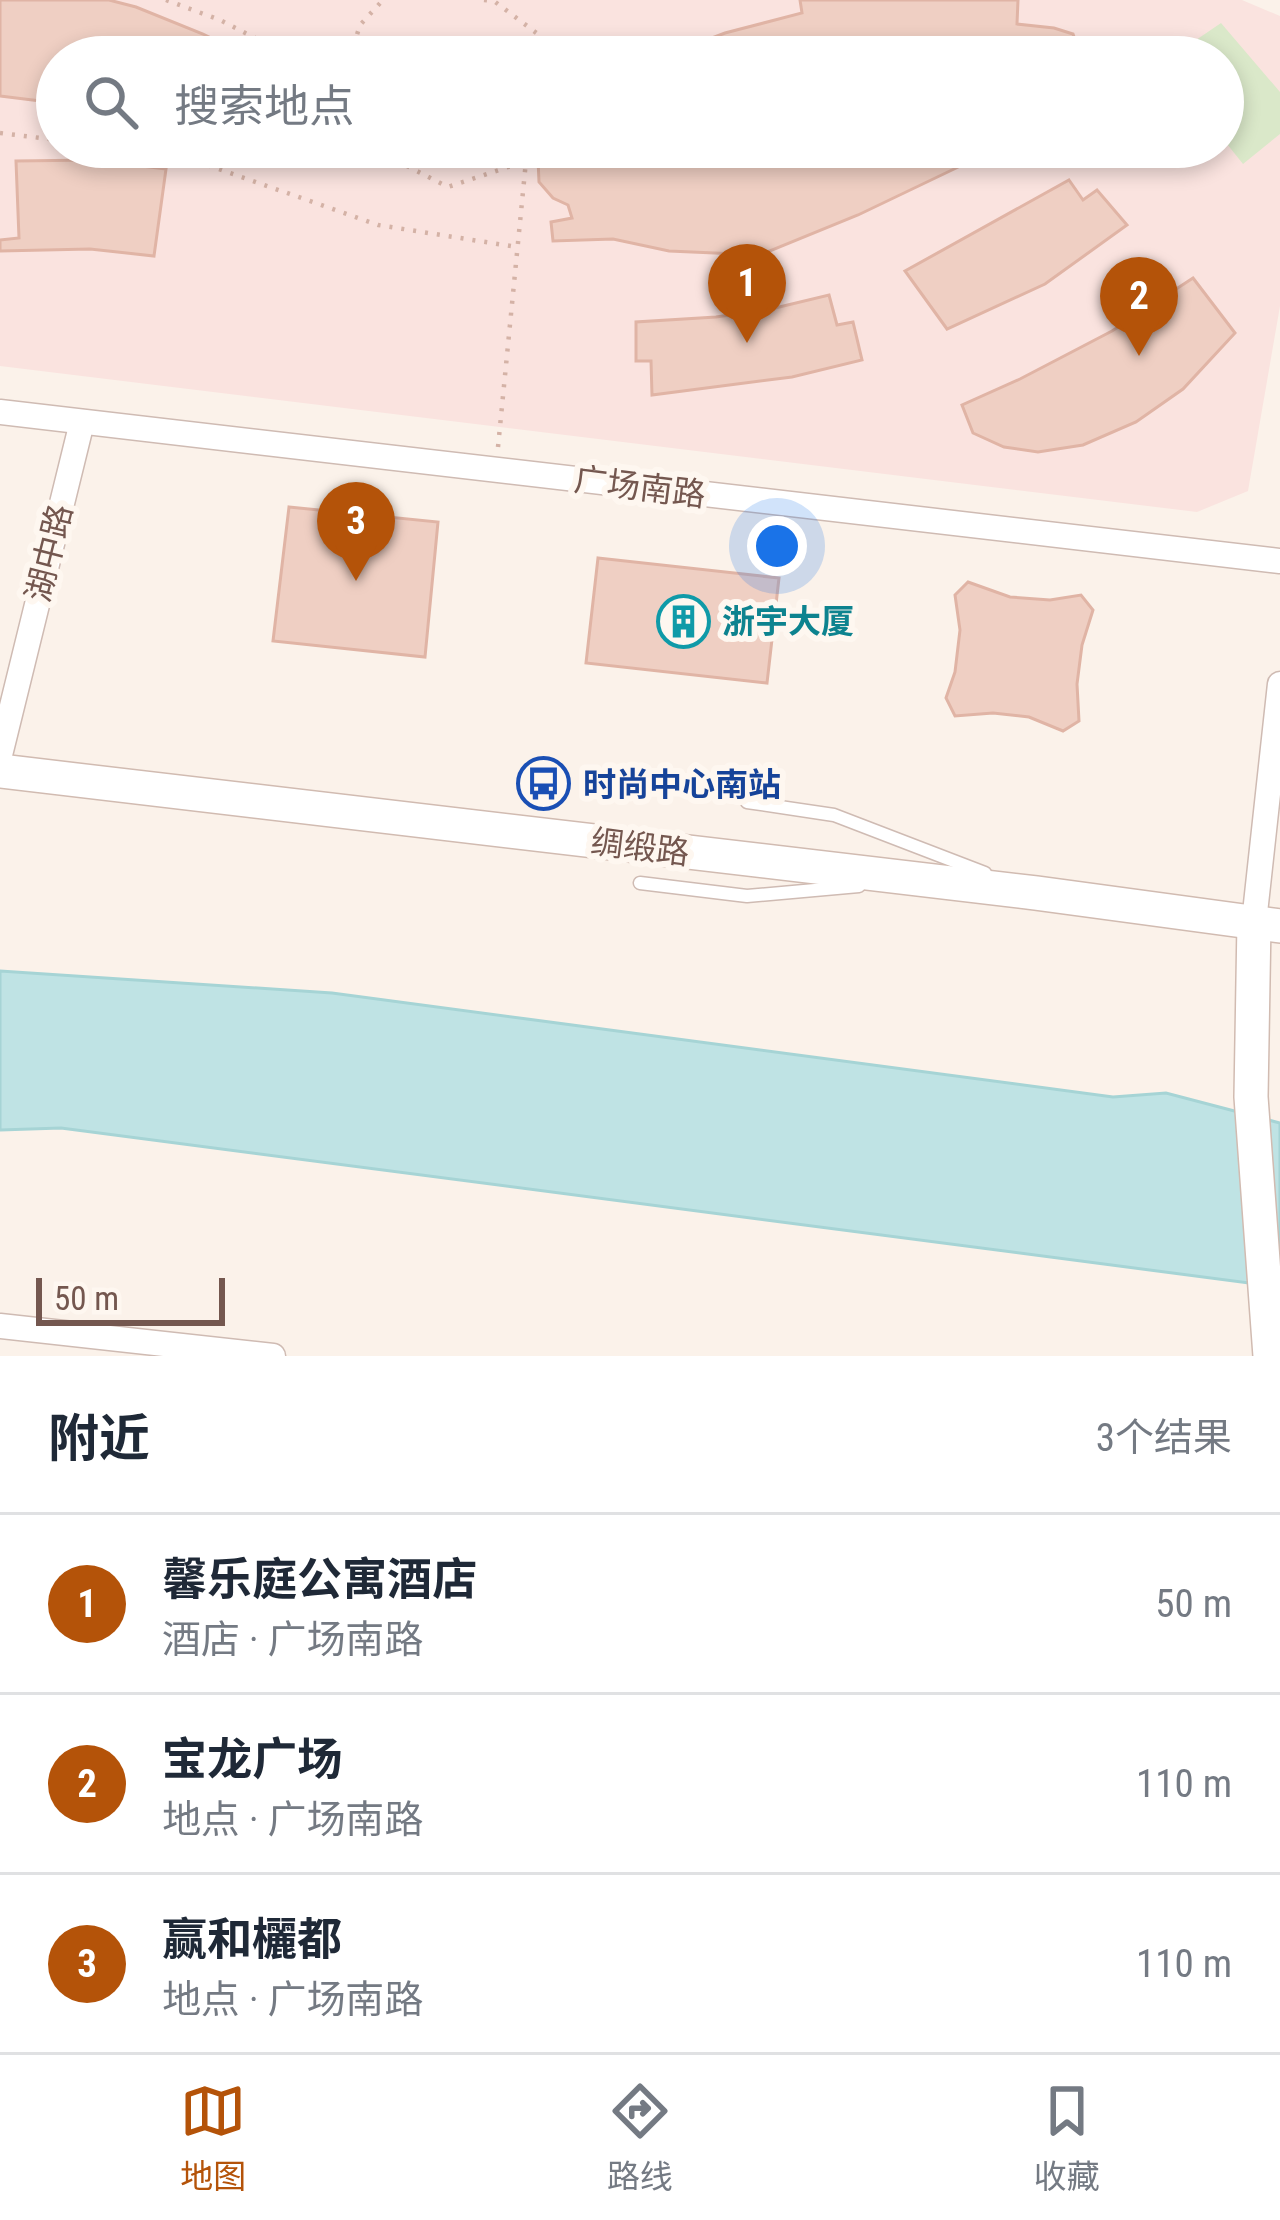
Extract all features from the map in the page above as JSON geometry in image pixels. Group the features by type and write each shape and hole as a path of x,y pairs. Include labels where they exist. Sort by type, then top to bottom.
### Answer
{"street":[{"name":"广场南路","path":"0,412 1280,561"},
{"name":"湖中路","path":"0,755 82,422"},
{"path":"1269,1353 1251,1096 1267,924 1280,684"},
{"name":"绸缎路","path":"0,770 1267,924"},
{"path":"0,1326 273,1356"}],"lane":[{"path":"747,802 834,815 1036,893"},
{"path":"640,883 747,896 920,880"}],"path":[{"path":"166,0 251,36"},
{"path":"357,36 383,0"},
{"path":"484,0 494,1 540,36"},
{"path":"0,133 36,137"},
{"path":"215,168 378,226 518,247"},
{"path":"411,168 448,187 505,168"},
{"path":"496,470 525,168"}],"shaded area":[{"path":"0,0 1242,0 1280,16 1280,306 1248,491 1197,512 0,366"}],"green space":[{"path":"1221,23 1232,36 1202,36"},
{"path":"1244,50 1280,92 1280,134 1244,163"}],"water":[{"path":"0,971 332,993 1113,1097 1166,1093 1280,1123 1280,1287 61,1128 0,1130"}],"building":[{"path":"0,0 109,0 207,36 36,36 36,100 0,96"},
{"path":"800,0 1018,0 1017,24 1054,28 1074,36 717,36 802,13"},
{"path":"16,161 36,161 36,168 166,169 154,256 90,249 0,251 0,240 19,238"},
{"path":"538,168 956,168 760,255 669,251 613,239 553,241 551,222 572,218 568,205 553,198 539,182"},
{"path":"1069,180 1083,200 1097,190 1127,225 1045,284 947,329 905,271"},
{"path":"1193,278 1235,333 1183,389 1136,422 1083,445 1038,452 1004,447 973,433 962,405 1112,331"},
{"path":"829,295 837,325 853,322 862,360 792,377 652,395 651,361 636,361 636,322 716,317"},
{"path":"289,507 438,522 425,657 273,641"},
{"name":"浙宇大厦","path":"598,558 779,578 767,683 586,663"},
{"path":"968,582 1010,597 1050,600 1081,595 1093,610 1077,684 1079,721 1063,731 1029,717 955,716 946,698 960,630 955,595"}],"place":[{"name":"馨乐庭公寓酒店","path":"747,343"},
{"name":"宝龙广场","path":"1139,356"},
{"name":"赢和欐都","path":"356,581"},
{"name":"浙宇大厦","path":"683,621"},
{"name":"时尚中心南站","path":"544,784"}]}
